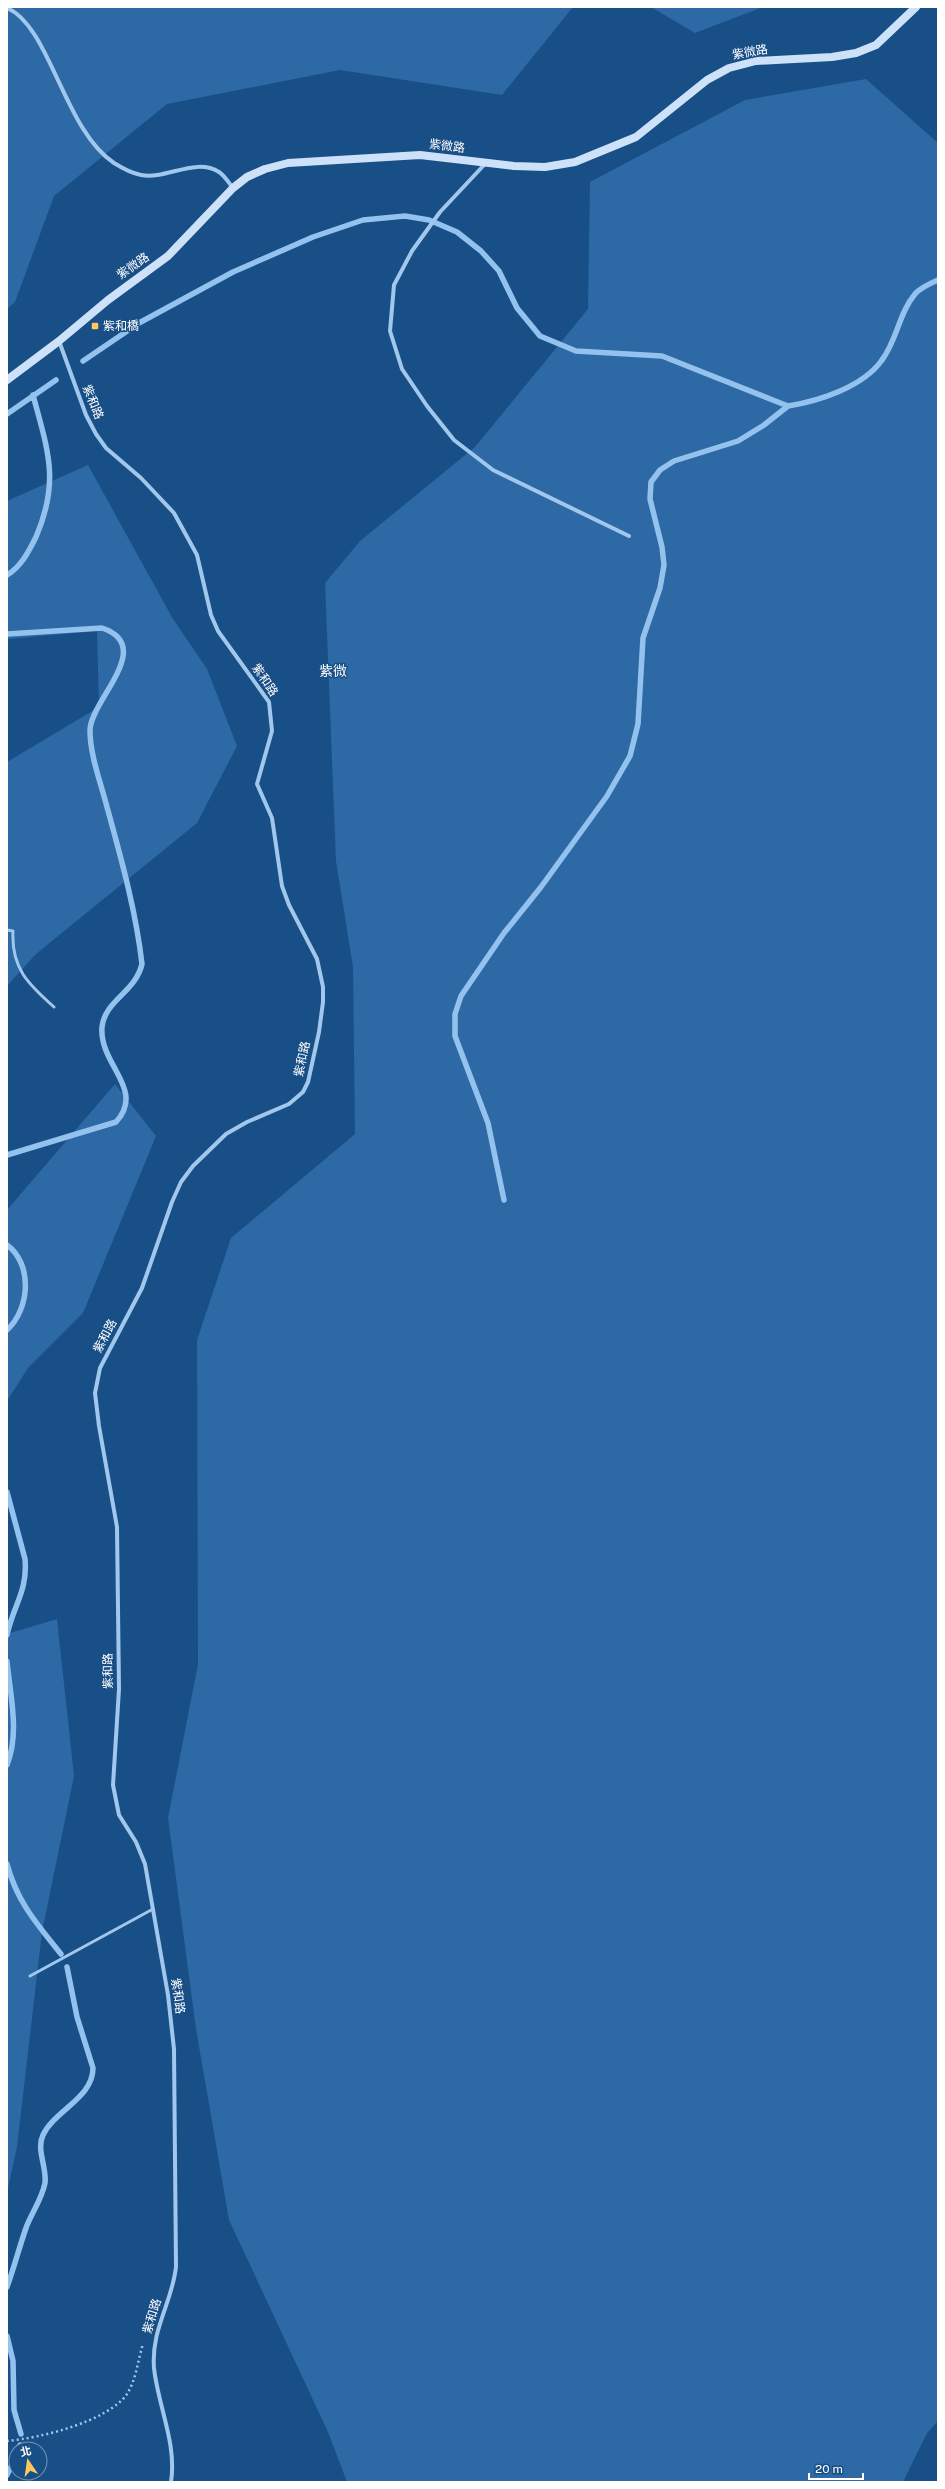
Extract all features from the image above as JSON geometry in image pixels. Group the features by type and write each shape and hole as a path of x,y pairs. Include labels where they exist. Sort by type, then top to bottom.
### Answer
{"street":[{"name":"紫微路","path":"7,380 59,341 108,300 168,256 233,188 247,177 264,169 288,163 420,155 485,163 545,167 575,162 636,137 707,80 730,68 756,62 832,57 856,53 876,45 916,7"},
{"path":"7,8 24,20 74,115 93,144 113,162 128,171 142,176 205,167 219,172 233,188"},
{"path":"485,163 440,212 412,251 394,285 390,331 402,369 427,406 454,440 493,470 629,536"},
{"name":"紫和路","path":"59,341 86,415 96,434 106,448 141,478 174,513 197,555 211,615 218,631 269,702 272,731 257,784 273,825 282,886 288,905 317,959 323,1002 319,1032 308,1082 303,1092 289,1104 247,1122 226,1134 193,1166 181,1182 172,1202 142,1288 100,1368 96,1380 99,1426 117,1527 119,1689 113,1785 115,1805 141,1853 153,1909 168,1995 174,2049 176,2267 175,2278 154,2340 154,2368 171,2451 171,2482"}],"lane":[{"path":"7,930 13,931 13,956 30,986 54,1007"},
{"path":"30,1976 153,1909"}],"path":[{"path":"7,2441 22,2440 70,2426 97,2416 119,2403 132,2385 143,2344 157,2329"}],"shaded area":[{"path":"7,7 573,7 502,95 340,70 167,104 54,196 15,302 7,309"},
{"path":"651,7 763,7 695,33"},
{"path":"866,79 938,143 938,2421 927,2433 903,2482 347,2482 328,2432 229,2220 196,2029 168,1818 198,1664 197,1340 231,1238 355,1134 353,967 336,861 325,583 360,541 475,447 588,309 590,182 745,100"},
{"path":"88,465 173,619 207,669 237,746 197,823 36,954 7,986 7,762 99,707 97,631 7,639 7,501"},
{"path":"115,1084 156,1136 83,1313 28,1368 7,1401 7,1210"},
{"path":"57,1619 74,1776 42,1932 17,2147 7,2193 7,1634"}],"waterway":[{"path":"83,361 139,323 233,272 313,237 363,220 405,216 429,220 457,232 481,251 499,271 517,308 540,336 576,351 662,356 788,406 800,404 840,391 864,378 874,370 887,352 910,301 920,290 938,280"},
{"path":"7,414 56,380"},
{"path":"7,575 12,572 24,558 36,537 48,499 50,482 47,450 33,395"},
{"path":"504,1200 488,1123 455,1036 455,1014 461,996 504,933 541,887 607,796 630,756 638,724 643,638 660,588 664,565 662,547 650,499 651,482 660,470 674,461 738,441 764,425 788,406"},
{"path":"7,634 102,628 117,636 123,647 122,660 117,674 93,718 90,730 90,740 96,769 128,885 142,964 133,982 109,1010 104,1018 102,1027 103,1041 107,1053 124,1087 126,1099 124,1110 116,1122 7,1155"},
{"path":"7,1245 15,1253 21,1263 25,1287 24,1299 20,1311 15,1321 7,1330"},
{"path":"7,1492 25,1559 22,1589 7,1635"},
{"path":"7,1661 14,1727 11,1752 7,1765"},
{"path":"7,1864 11,1878 22,1901 61,1954"},
{"path":"7,2287 26,2228 45,2183 45,2171 41,2153 41,2141 43,2135 56,2118 87,2088 93,2068 77,2017 67,1967"},
{"path":"7,2336 13,2361 14,2410 21,2434"}],"place":[{"name":"紫和橋","path":"95,326"}],"district":[{"name":"紫微","path":"333,671"}]}
